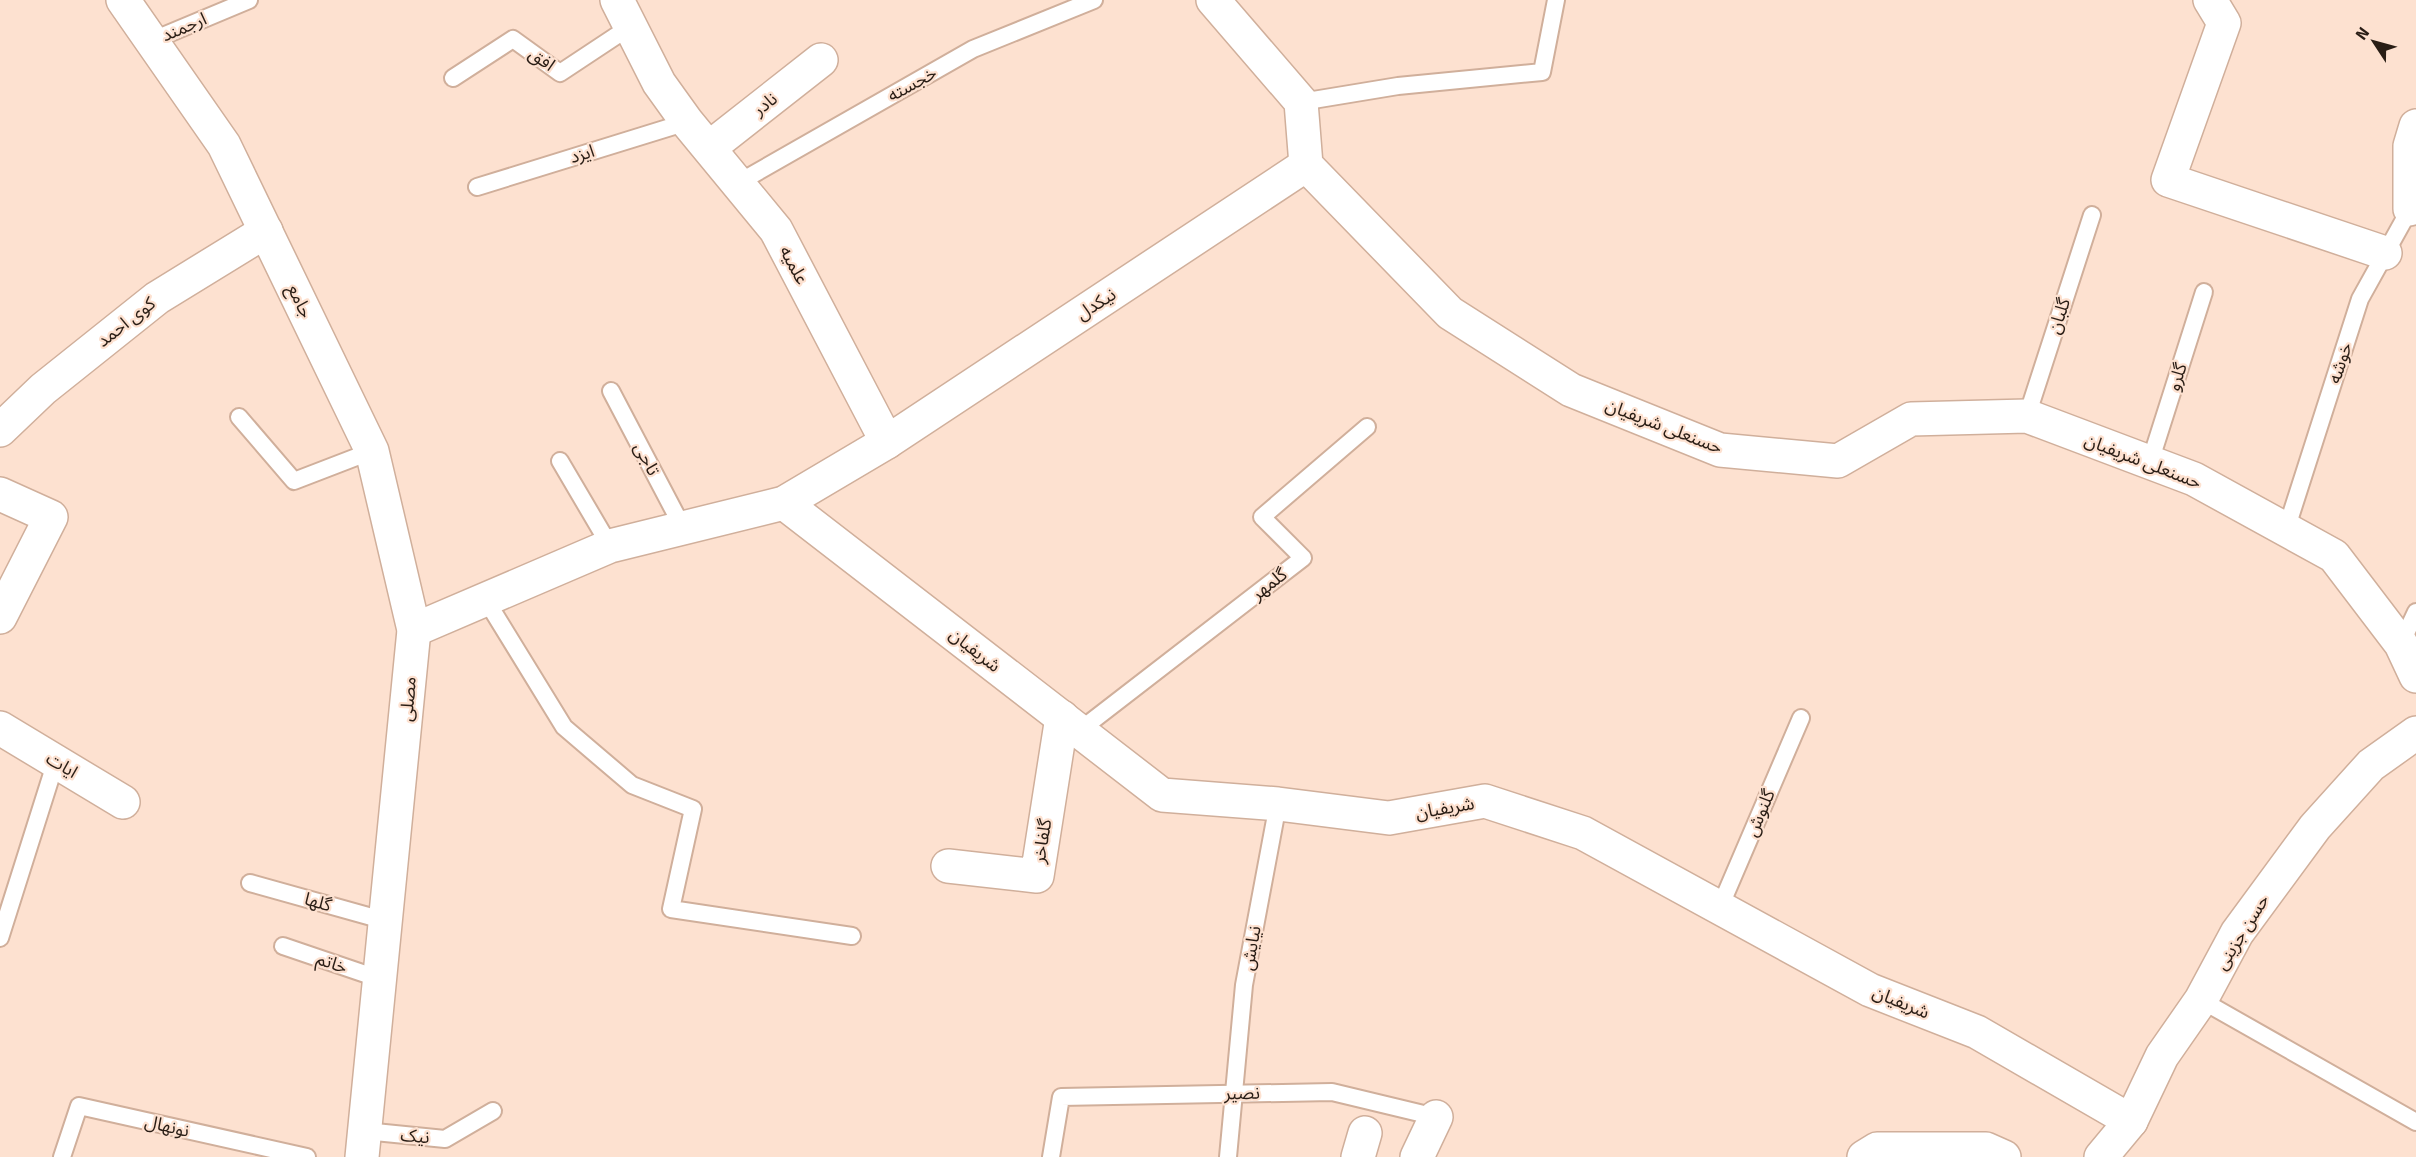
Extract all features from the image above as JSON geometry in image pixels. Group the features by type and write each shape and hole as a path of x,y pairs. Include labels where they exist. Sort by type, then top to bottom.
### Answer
{"street":[{"name":"جامع","path":"123,0 224,145 372,452 414,630"},
{"path":"1213,0 1300,102 1306,165"},
{"path":"2210,0 2224,23 2168,180 2385,253"},
{"name":"علمیه","path":"624,13 659,83 687,122 776,230 887,442"},
{"name":"نادر","path":"709,148 821,60"},
{"path":"2413,209 2410,146 2416,126"},
{"name":"حسنعلی شریفیان","path":"1306,165 1450,313 1571,390 1720,450 1838,461 1911,419 2027,416 2194,478 2334,556 2401,644 2416,676"},
{"name":"نیکدل","path":"887,442 1306,165"},
{"name":"کوی احمد","path":"0,430 43,389 157,298 266,231"},
{"path":"414,630 610,546 784,502 887,442"},
{"path":"0,494 51,517 0,618"},
{"name":"شریفیان","path":"784,502 1162,795 1278,804 1389,818 1485,801 1583,833 1870,990 1977,1032 2131,1121"},
{"name":"مصلی","path":"363,1144 414,630"},
{"name":"گلفاخر","path":"948,866 1037,876 1071,724"},
{"name":"ایات","path":"0,728 123,802"},
{"name":"حسن جزینی","path":"2101,1157 2131,1121 2162,1056 2201,1000 2237,933 2315,826 2371,765 2416,733"},
{"name":"نصیر","path":"1417,1157 1436,1117"},
{"path":"1864,1157 1877,1149 1986,1149 2004,1157"}],"lane":[{"name":"ارجمند","path":"151,41 249,0"},
{"name":"خجسته","path":"738,183 973,50 1094,0"},
{"path":"1300,102 1398,86 1542,72 1556,0"},
{"name":"افق","path":"453,78 513,39 560,73 624,13"},
{"name":"ایزد","path":"477,186 687,122"},
{"name":"خوشه","path":"2286,530 2360,299 2413,209"},
{"name":"گلبان","path":"2027,416 2092,215"},
{"name":"گلرو","path":"2150,462 2204,292"},
{"name":"تاجی","path":"611,391 683,528"},
{"path":"239,417 294,481 372,452"},
{"name":"گلمهر","path":"1071,724 1303,558 1262,517 1367,427"},
{"path":"560,460 610,546"},
{"path":"486,600 564,727 632,785 693,809 671,909 852,936"},
{"path":"2401,644 2416,612"},
{"name":"گلنوش","path":"1720,908 1801,718"},
{"path":"0,938 56,761"},
{"name":"نیایش","path":"1228,1157 1244,985 1278,804"},
{"name":"گلها","path":"250,883 386,921"},
{"name":"خاتم","path":"283,946 380,979"},
{"path":"2201,1000 2416,1122"},
{"name":"نصیر","path":"1051,1157 1061,1097 1332,1092 1436,1117"},
{"name":"نونهال","path":"62,1157 79,1106 307,1157"},
{"name":"نیک","path":"363,1144 445,1139 493,1111"}]}
